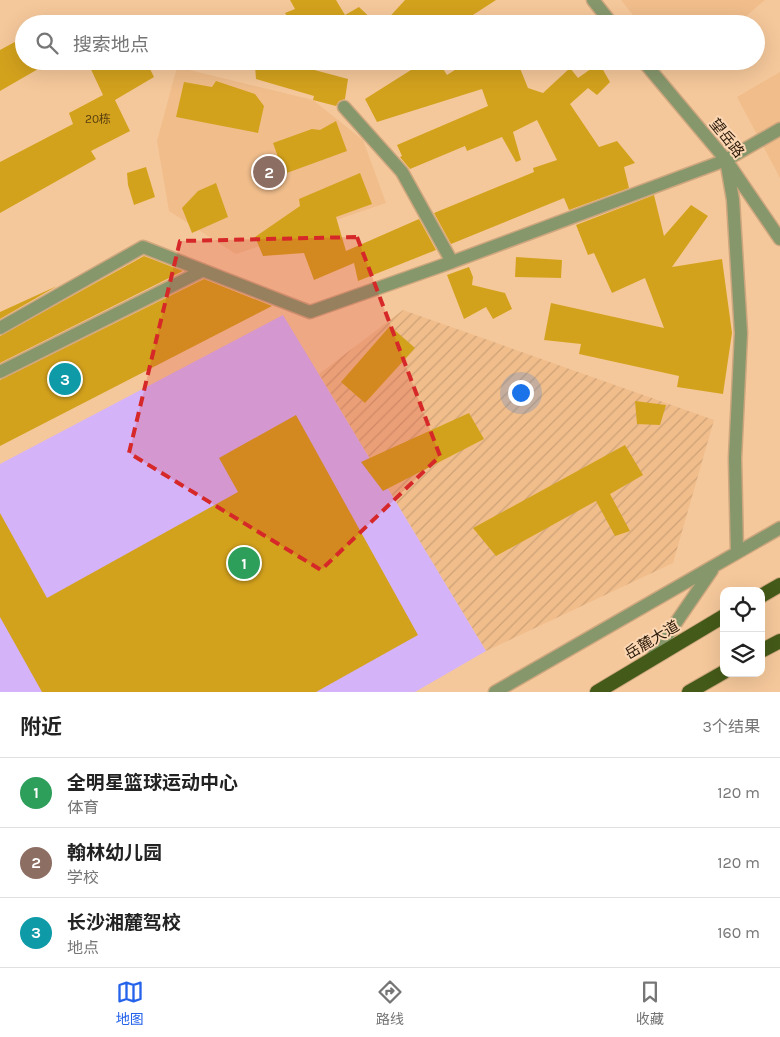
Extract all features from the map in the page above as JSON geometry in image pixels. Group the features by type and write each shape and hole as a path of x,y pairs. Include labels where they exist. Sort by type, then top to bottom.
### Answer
{"highway":[{"path":"765,594 780,586"},
{"name":"岳麓大道","path":"597,692 720,618"},
{"path":"765,649 780,640"},
{"path":"689,692 720,674"}],"street":[{"path":"592,0 604,15"},
{"name":"望岳路","path":"651,70 726,160 780,239"},
{"path":"344,107 402,172 452,262"},
{"path":"0,328 143,247 310,312 452,262 726,160 780,129"},
{"path":"726,160 733,200 741,333 735,458 737,552"},
{"path":"0,372 202,271"},
{"path":"495,692 780,528"},
{"path":"650,660 714,566"}],"highlighted area":[{"path":"357,237 440,456 321,570 129,453 180,241"}],"shaded area":[{"path":"621,0 765,0 748,15 633,15"},
{"path":"176,70 189,70 313,100 363,140 386,203 236,254 169,211 157,141"},
{"path":"780,72 780,178 737,97"},
{"path":"403,310 714,420 673,563 486,651 319,374"},
{"path":"283,315 486,651 415,692 0,692 0,464"}],"building":[{"path":"290,0 336,0 345,15 286,15 285,13 295,9"},
{"path":"405,0 496,0 473,15 391,15"},
{"path":"359,7 367,15 345,15"},
{"path":"15,42 15,70 36,70 0,91 0,50"},
{"path":"91,70 150,70 154,77 115,100 130,131 91,151 96,159 0,213 0,162 73,124 69,113 103,95"},
{"path":"255,70 314,70 348,79 345,99 339,101 336,106 313,100 314,96 256,79"},
{"path":"411,70 444,70 447,75 455,70 521,70 528,88 543,93 568,70 572,70 578,78 589,70 603,70 610,82 597,95 588,88 570,104 599,147 617,141 635,163 624,167 629,188 569,210 564,198 451,244 434,213 534,172 533,168 557,160 537,120 513,132 521,160 516,162 502,137 467,151 465,146 410,169 400,157 402,156 397,145 488,106 482,89 377,122 365,99"},
{"path":"216,81 255,94 264,106 258,133 176,117 184,82 212,87"},
{"path":"336,121 347,151 284,174 273,143 312,129 320,130"},
{"path":"146,167 155,197 134,205 128,185 127,173"},
{"path":"360,173 372,204 336,217 346,251 419,219 436,250 358,281 354,263 314,280 304,253 263,256 255,237 300,206 299,199"},
{"path":"216,183 228,217 192,233 182,208 198,191"},
{"path":"654,195 664,236 691,205 708,216 672,267 722,259 732,333 723,394 677,387 679,376 579,354 581,344 544,340 551,303 664,328 645,278 612,293 594,253 588,255 576,225"},
{"path":"144,256 183,271 0,363 0,336"},
{"path":"516,257 562,260 561,278 515,277"},
{"path":"469,267 473,277 472,285 505,293 512,309 493,319 486,307 464,319 447,275"},
{"path":"204,279 272,306 0,446 0,380"},
{"path":"57,286 0,319 0,312"},
{"path":"390,326 415,348 365,403 341,382"},
{"path":"635,401 666,405 660,425 637,424"},
{"path":"469,413 484,439 383,491 361,462"},
{"path":"296,415 418,635 316,692 42,692 0,617 0,513 47,598 238,492 219,458"},
{"path":"625,445 643,475 610,494 630,531 615,536 596,501 496,556 473,528"}],"place":[{"name":"翰林幼儿园","path":"269,172"},
{"name":"长沙湘麓驾校","path":"65,379"},
{"name":"全明星篮球运动中心","path":"244,563"}]}
